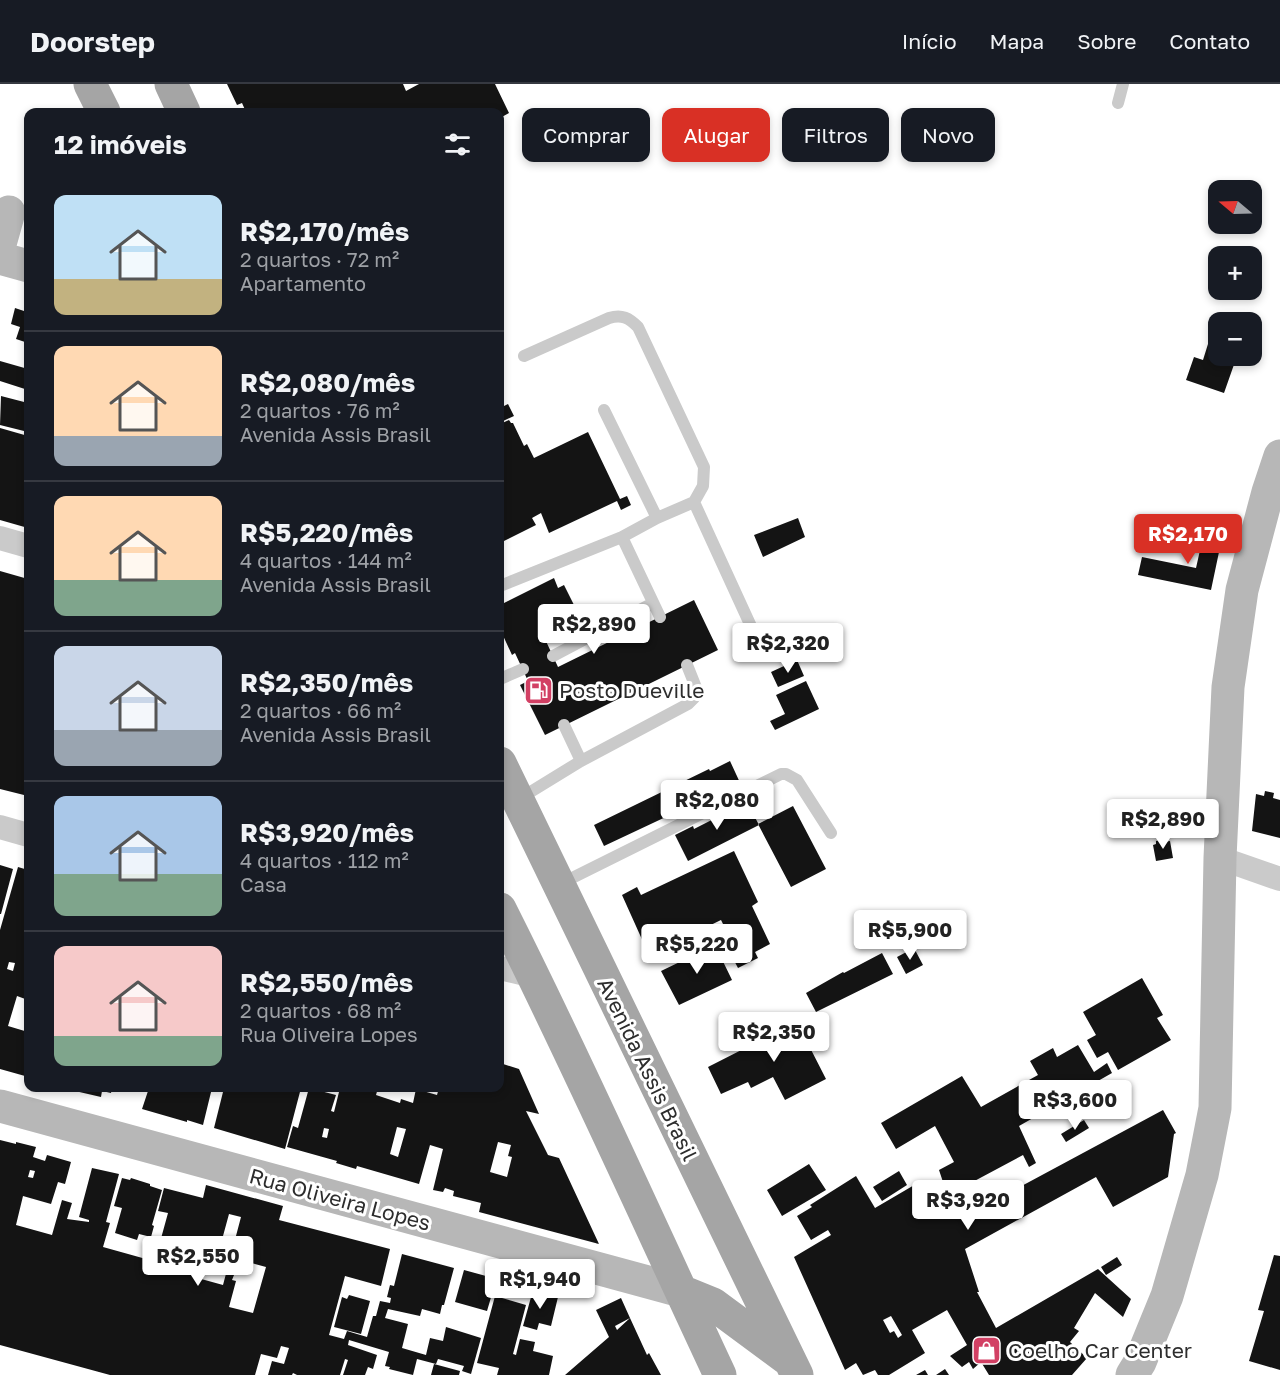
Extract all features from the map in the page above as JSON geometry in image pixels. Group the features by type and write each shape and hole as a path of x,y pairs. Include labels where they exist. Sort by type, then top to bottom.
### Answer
{"main road":[{"path":"90,84 102,108"},
{"path":"171,84 182,108"},
{"path":"0,244 13,213"},
{"path":"0,258 24,265"},
{"path":"1132,1375 1167,1296 1202,1175 1215,1108 1220,858 1228,687 1241,601 1268,492 1280,456"},
{"name":"Avenida Assis Brasil","path":"504,771 794,1368"},
{"path":"504,917 654,1229 720,1375"},
{"name":"Rua Oliveira Lopes","path":"0,1106 681,1291"},
{"path":"681,1291 713,1304 794,1368"}],"street":[{"path":"0,538 24,545"},
{"path":"0,827 24,834"},
{"path":"1220,858 1280,879"},
{"path":"504,969 534,976"}],"lane":[{"path":"1118,103 1123,84"},
{"path":"504,584 622,537 694,502 703,486 704,467 638,327 632,321 625,316 616,315 524,356"},
{"path":"604,410 657,518"},
{"path":"694,502 760,646"},
{"path":"622,537 660,617"},
{"path":"553,656 653,603"},
{"path":"518,800 581,761 688,704 694,698 697,690 687,665"},
{"path":"504,677 523,669"},
{"path":"564,725 581,761"},
{"path":"559,885 781,774 797,780 831,833"}],"building":[{"path":"227,84 403,84 406,91 419,84 495,84 509,113 504,116 504,108 244,108 242,103 237,105"},
{"path":"15,308 24,311 24,342 16,339 20,327 11,324"},
{"path":"1208,344 1208,366 1233,366 1224,393 1186,380 1194,357 1203,360"},
{"path":"0,361 24,368 24,389 0,381"},
{"path":"1,396 24,402 24,431 0,425"},
{"path":"508,404 514,416 504,421 504,406"},
{"path":"509,420 513,423 524,446 527,444 534,458 588,432 620,499 627,496 631,505 621,510 617,501 549,533 541,513 532,518 536,525 504,541 504,422"},
{"path":"0,428 24,435 24,527 0,520"},
{"path":"798,518 805,537 763,557 754,535"},
{"path":"1205,528 1223,533 1211,590 1138,575 1142,557 1196,568"},
{"path":"0,571 24,578 24,795 0,789"},
{"path":"554,578 558,588 564,585 581,619 575,622 576,624 545,639 558,667 694,600 718,650 545,735 520,685 528,681 515,653 512,655 504,638 504,603"},
{"path":"797,660 804,676 778,687 771,672"},
{"path":"806,681 819,709 775,730 770,721 785,714 776,695"},
{"path":"730,761 742,787 723,796 721,791 604,846 594,825"},
{"path":"1265,791 1274,793 1273,798 1280,800 1280,838 1252,831 1256,794 1264,796"},
{"path":"747,802 759,825 688,861 675,835 693,826 694,829"},
{"path":"793,806 826,869 791,887 758,824"},
{"path":"1164,839 1164,842 1170,841 1173,858 1156,861 1153,845 1156,841"},
{"path":"734,851 758,902 752,906 770,944 755,952 758,958 738,968 729,951 735,948 721,920 649,955 622,895 637,887 641,895"},
{"path":"0,865 13,869 1,914 0,914"},
{"path":"18,867 24,869 24,999 17,996 8,1026 24,1031 24,1076 0,1069 0,930","holes":["9,962 15,963 13,971 7,969"]},
{"path":"715,945 732,980 679,1005 661,971"},
{"path":"914,948 923,965 906,974 897,957"},
{"path":"882,953 893,974 816,1012 806,993"},
{"path":"1142,978 1163,1015 1157,1018 1171,1040 1118,1070 1108,1052 1097,1058 1087,1040 1096,1035 1083,1012"},
{"path":"811,1012 818,1026 803,1034 826,1079 785,1100 773,1077 751,1088 748,1082 721,1094 708,1067 765,1038 771,1051 781,1046 775,1034"},
{"path":"1078,1045 1094,1072 1107,1063 1112,1073 1019,1126 1036,1163 1029,1167 1023,1155 967,1185 977,1210 1163,1110 1176,1133 1168,1177 1113,1207 1096,1177 965,1249 979,1292 977,1292 996,1328 1098,1269 1131,1299 1123,1317 1095,1293 1074,1328 1079,1331 1070,1342 1087,1358 1072,1375 989,1375 981,1362 973,1369 969,1362 962,1367 950,1356 967,1345 947,1310 912,1330 925,1353 889,1375 878,1375 875,1370 863,1375 856,1363 845,1370 794,1257 831,1235 828,1230 811,1240 797,1216 812,1207 810,1205 856,1176 875,1208 916,1184 925,1200 945,1188 939,1170 954,1162 935,1126 896,1149 881,1123 962,1076 981,1107 1038,1075 1030,1061 1053,1048 1057,1057","holes":["891,1316 902,1335 898,1338 894,1331 890,1333 883,1320"]},
{"path":"504,1064 519,1069 539,1114 526,1111 548,1155 559,1158 599,1244 479,1212 481,1203 453,1196 454,1191 445,1188 443,1192 433,1190 443,1149 430,1145 419,1184 357,1166 356,1169 336,1163 337,1161 287,1147 293,1126 298,1128 308,1092 336,1095 331,1111 334,1112 339,1092 377,1092 376,1095 400,1103 401,1099 413,1103 415,1092 437,1095 438,1092 504,1092","holes":["397,1127 406,1129 398,1157 390,1154","324,1128 329,1129 327,1138 322,1137","498,1142 511,1145 508,1156 512,1157 507,1177 490,1172"]},
{"path":"79,1092 102,1092 101,1097"},
{"path":"148,1092 211,1092 203,1125 142,1109"},
{"path":"223,1092 300,1092 285,1149 214,1128"},
{"path":"1083,1098 1088,1108 1076,1113 1072,1103"},
{"path":"1084,1120 1089,1128 1066,1142 1061,1134"},
{"path":"0,1140 36,1147 33,1157 45,1161 47,1155 71,1162 65,1184 58,1182 51,1204 23,1196 16,1225 52,1235 62,1200 72,1203 67,1219 89,1222 79,1217 92,1168 119,1174 106,1222 110,1223 103,1247 184,1270 187,1261 157,1253 168,1213 158,1211 164,1188 203,1198 206,1185 283,1206 279,1220 390,1249 381,1286 345,1276 329,1335 344,1339 347,1331 367,1337 380,1301 390,1303 391,1298 387,1297 390,1285 394,1286 402,1254 454,1268 440,1314 422,1309 420,1316 388,1309 385,1318 408,1324 402,1348 426,1355 430,1338 443,1341 446,1327 481,1338 471,1374 462,1371 464,1366 438,1359 436,1364 417,1359 413,1375 385,1366 389,1352 349,1340 348,1345 377,1355 373,1369 368,1367 365,1375 343,1375 348,1360 345,1359 340,1375 297,1375 293,1373 292,1375 268,1375 272,1361 284,1364 289,1348 281,1346 277,1358 261,1354 255,1375 110,1375 0,1345","holes":["30,1170 35,1171 33,1178 28,1177","229,1214 241,1217 223,1285 194,1277 203,1242 220,1247","184,1237 193,1239 191,1246 182,1243","240,1260 266,1267 253,1313 229,1307 236,1281 232,1280"]},
{"path":"809,1164 826,1190 782,1216 767,1190"},
{"path":"899,1171 907,1185 882,1201 873,1187"},
{"path":"122,1178 130,1180 131,1178 162,1190 151,1237 139,1234 137,1240 115,1233 122,1208 114,1206"},
{"path":"1274,1255 1280,1256 1280,1370 1249,1361 1264,1311 1258,1310"},
{"path":"1117,1257 1122,1265 1106,1275 1101,1267"},
{"path":"464,1270 497,1279 498,1273 512,1277 506,1298 492,1294 487,1311 455,1302"},
{"path":"533,1290 558,1297 551,1326 539,1323 537,1330 523,1326"},
{"path":"349,1295 370,1301 361,1334 334,1327 342,1297 347,1299"},
{"path":"495,1296 526,1305 513,1354 516,1355 520,1339 535,1342 533,1351 553,1356 549,1375 497,1375 499,1368 477,1363"},
{"path":"621,1298 647,1355 649,1353 661,1375 565,1375 609,1337 596,1310","holes":["630,1318 617,1330 615,1326"]},
{"path":"434,1364 460,1371 459,1375 431,1375"},
{"path":"945,1369 949,1375 936,1375"},
{"path":"925,1370 928,1375 916,1375"}],"place":[{"name":"Posto Dueville","path":"538,690"},
{"name":"Coelho Car Center","path":"987,1350"}]}
